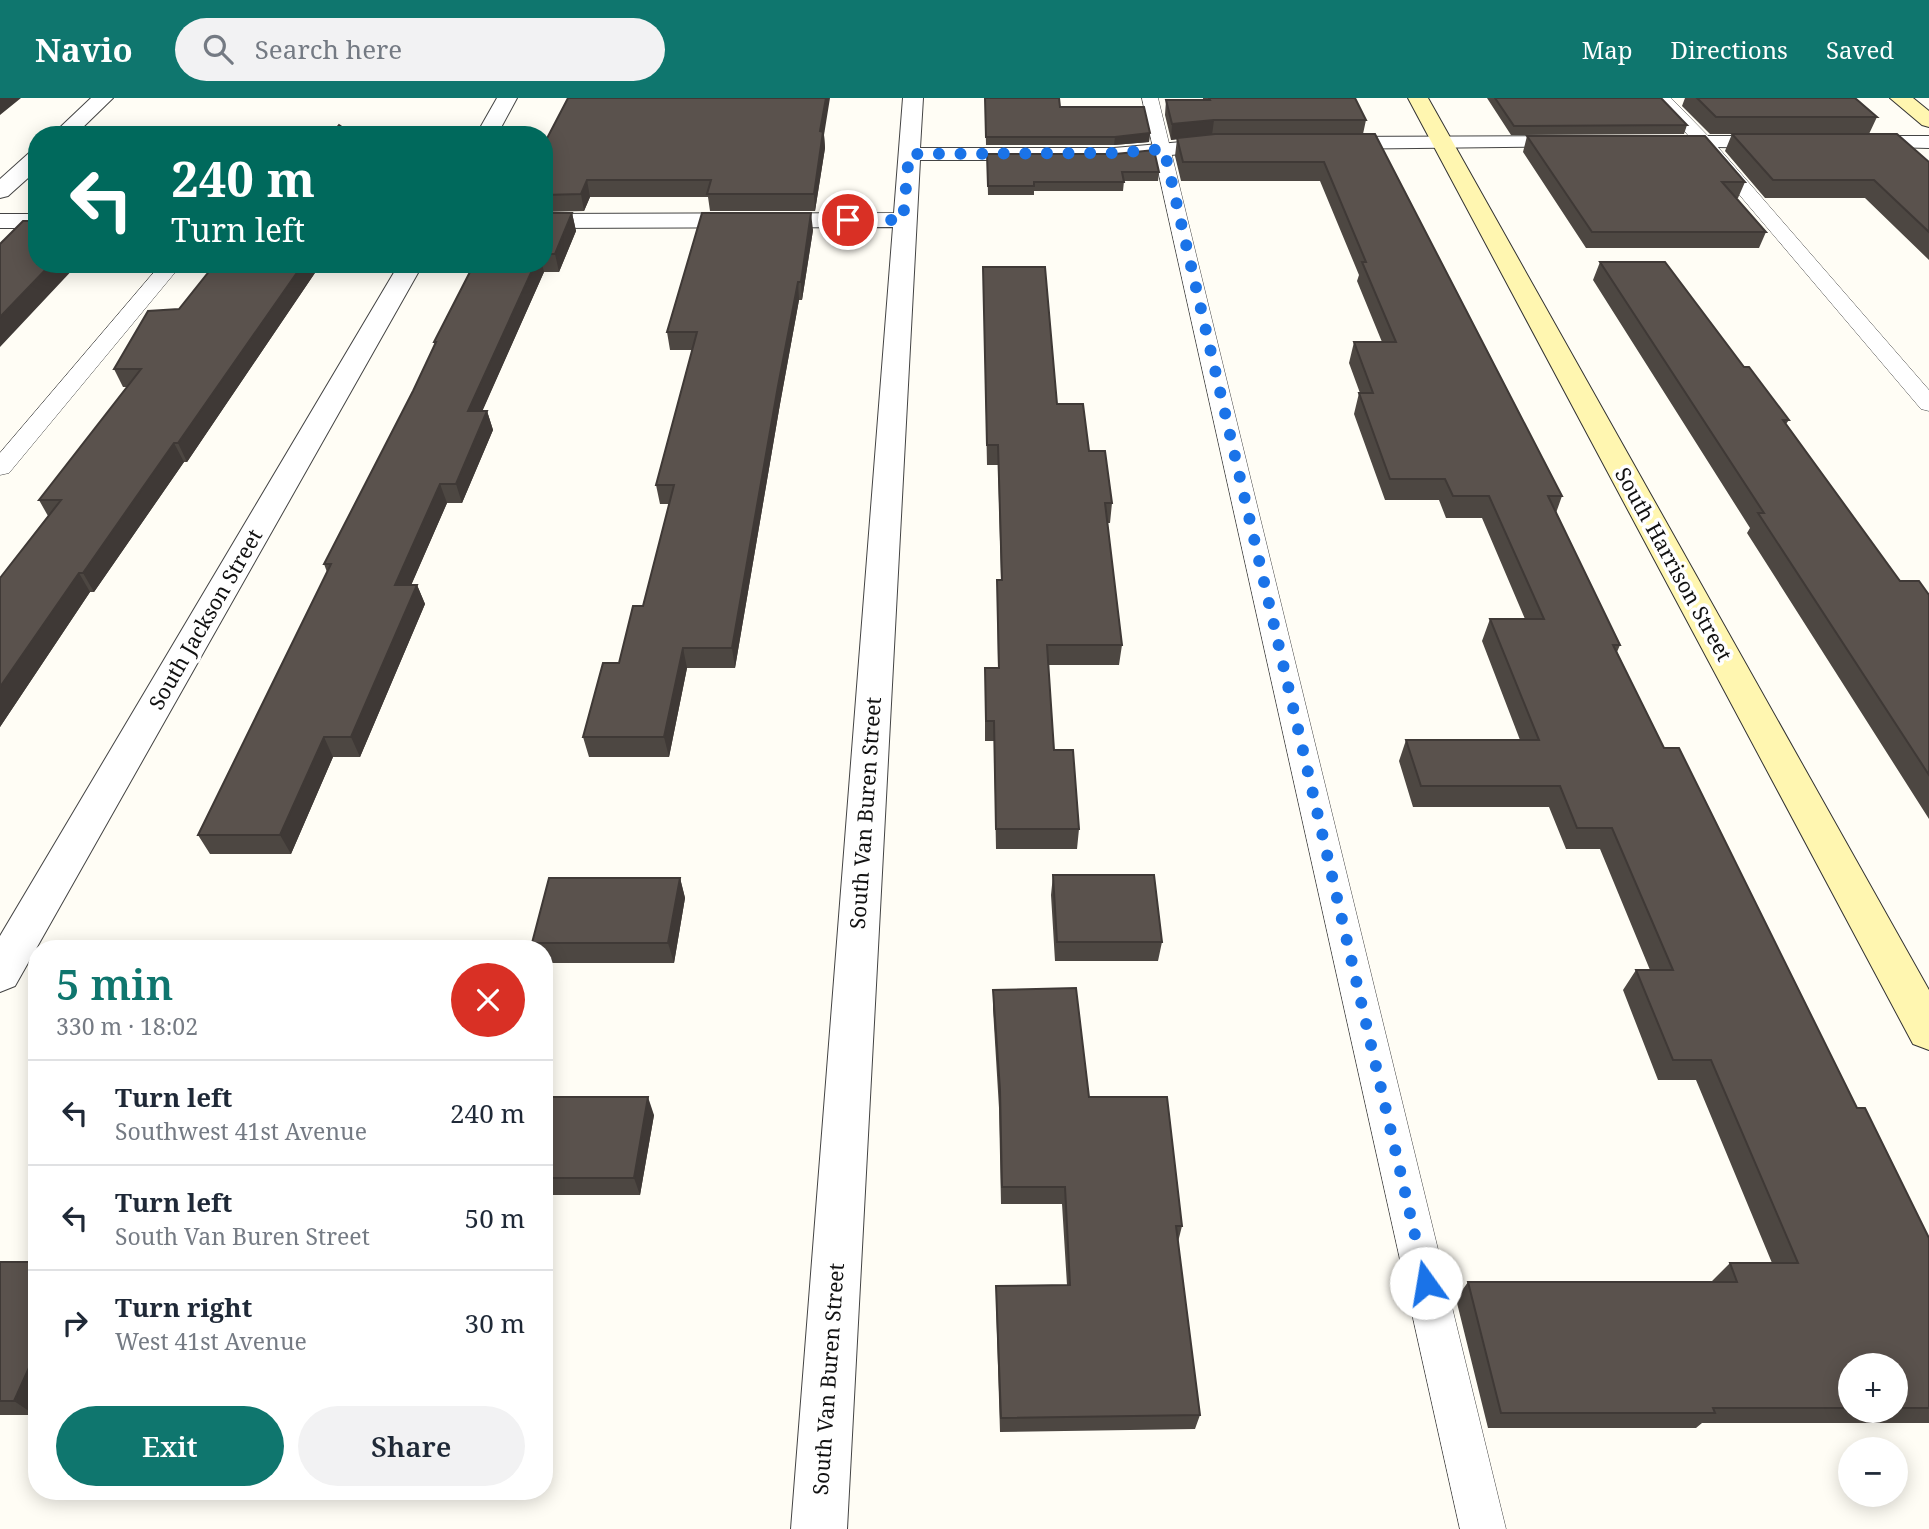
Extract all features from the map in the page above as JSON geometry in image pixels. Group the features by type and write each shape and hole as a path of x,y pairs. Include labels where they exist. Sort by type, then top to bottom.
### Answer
{"street":[{"path":"72,126 103,98"},
{"path":"491,126 508,98"},
{"name":"South Van Buren Street","path":"819,1529 913,98"},
{"name":"South Harrison Street","path":"1418,98 1929,1031"},
{"path":"1900,98 1929,121"},
{"path":"1308,143 1595,142"},
{"path":"1636,142 1797,142"},
{"path":"1836,142 1929,142"},
{"path":"909,154 1114,153 1253,144"},
{"path":"0,191 28,166"},
{"path":"553,221 903,220"},
{"path":"0,221 28,221"},
{"name":"South Jackson Street","path":"0,974 406,273"}],"lane":[{"path":"1150,98 1483,1529"},
{"path":"1662,98 1704,142 1929,404"},
{"path":"0,468 164,273"}],"building":[{"path":"568,98 826,98 814,194 707,194 711,180 587,180 581,194 553,195 553,127"},
{"path":"985,98 1059,98 1060,107 1144,107 1150,133 1115,137 986,137"},
{"path":"1209,98 1355,98 1366,120 1214,120 1172,124 1166,100 1210,100"},
{"path":"1495,98 1661,98 1687,125 1514,126"},
{"path":"1697,98 1855,98 1877,117 1716,117"},
{"path":"1215,134 1375,134 1562,496 1548,496 1620,645 1613,645 1664,748 1679,748 1857,1108 1865,1108 1929,1238 1929,1408 1908,1408 1908,1353 1838,1353 1838,1408 1713,1408 1715,1413 1501,1413 1468,1282 1737,1282 1730,1263 1798,1263 1711,1060 1673,1060 1636,970 1673,970 1612,828 1577,828 1560,786 1421,786 1406,740 1539,740 1490,619 1544,619 1489,496 1453,496 1445,479 1390,479 1359,393 1373,393 1354,342 1396,342 1324,162 1183,162 1177,138"},
{"path":"1732,134 1897,134 1929,162 1929,232 1874,180 1773,180"},
{"path":"1527,136 1705,136 1745,182 1722,182 1766,232 1592,232"},
{"path":"1154,150 1159,172 1122,172 1124,182 1034,182 1034,186 988,186 987,154 1115,154"},
{"path":"553,213 572,213 555,254"},
{"path":"702,213 811,213 801,282 798,282 778,386 732,648 683,648 664,737 583,737 603,663 619,663 633,606 643,606 674,485 656,485 697,332 667,332"},
{"path":"23,221 28,221 28,273 42,273 0,317 0,244"},
{"path":"1600,262 1665,262 1744,367 1749,367 1789,420 1783,420 1900,581 1919,581 1929,595 1929,775 1758,513 1764,513"},
{"path":"983,267 1045,267 1057,404 1083,404 1089,451 1105,451 1112,503 1105,503 1122,645 1047,645 1054,750 1073,750 1079,829 996,829 994,721 986,721 985,668 999,668 997,580 1002,580 998,445 987,445"},
{"path":"208,273 297,273 178,443 174,443 83,573 79,573 0,687 0,578 61,500 39,500 141,369 114,369 148,311 179,309"},
{"path":"469,273 531,273 468,411 487,411 456,484 440,484 395,585 417,585 351,737 324,737 280,835 198,835 331,564 324,564 413,391 434,342"},
{"path":"1053,875 1154,875 1162,942 1057,942"},
{"path":"549,878 680,878 668,943 553,943 553,940 533,940"},
{"path":"1076,988 1089,1097 1167,1097 1182,1226 1176,1226 1200,1415 1001,1418 996,1286 1070,1285 1065,1187 1002,1187 1000,1090 993,990"},
{"path":"553,1097 648,1097 634,1178 553,1178"},
{"path":"0,1262 28,1262 28,1370 14,1401 0,1401"}],"route":[{"path":"848,220 903,220 909,154 1114,153 1164,149 1426,1283"}]}
